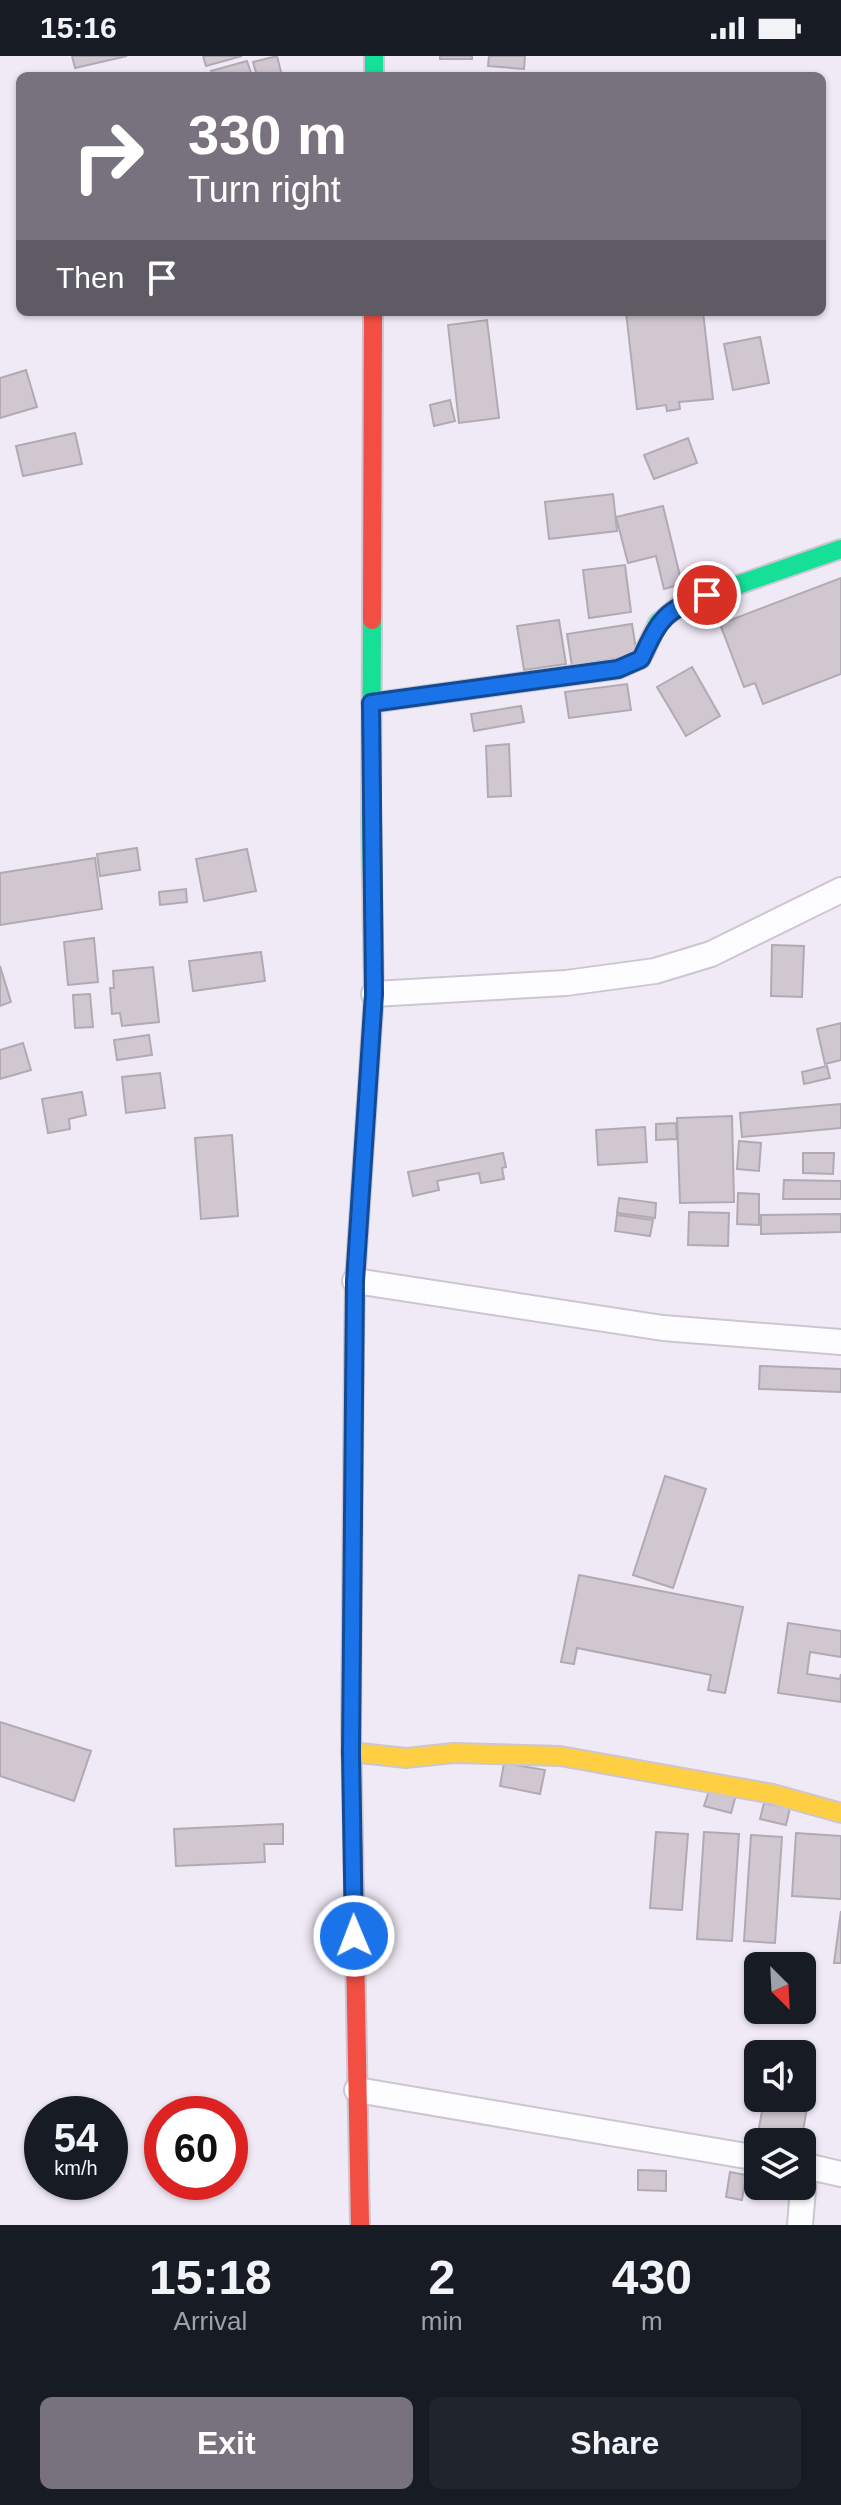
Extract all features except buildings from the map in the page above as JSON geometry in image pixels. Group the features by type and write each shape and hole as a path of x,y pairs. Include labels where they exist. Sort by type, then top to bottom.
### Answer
{"main road":[{"path":"360,2225 351,1752 355,1281 374,994 371,703 373,316"},
{"path":"371,703 618,669 641,659 658,623 680,605 841,549"},
{"path":"351,1752 406,1758 454,1753 560,1756 773,1794 841,1813"}],"street":[{"path":"374,994 566,983 655,971 711,954 841,890"},
{"path":"355,1281 663,1328 841,1342"},
{"path":"357,2090 744,2156"},
{"path":"816,2168 841,2174"},
{"path":"800,2225 801,2200"}],"traffic: fast":[{"path":"374,56 374,72"},
{"path":"371,703 618,669 641,659 658,623 680,605 841,549"},
{"path":"354,1346 355,1281 374,994 372,620"}],"traffic: slow":[{"path":"351,1727 354,1346"},
{"path":"351,1752 406,1758 454,1753 560,1756 773,1794 841,1813"}],"traffic: jam":[{"path":"372,620 373,316"},
{"path":"351,1727 360,2225"}],"route":[{"path":"354,1936 351,1752 355,1281 374,994 371,703 618,669 641,659 658,623 680,605 707,595"}]}
